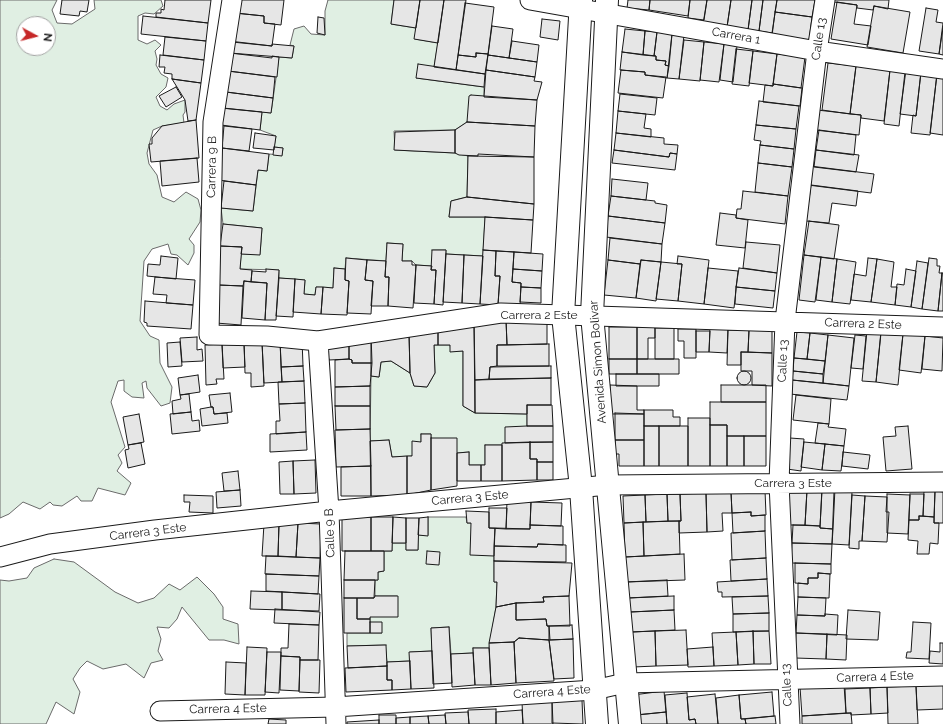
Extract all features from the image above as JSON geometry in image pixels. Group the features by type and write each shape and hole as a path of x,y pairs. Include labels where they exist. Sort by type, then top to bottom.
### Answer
{"main road":[{"path":"580,5 562,315 581,488 597,724"},
{"name":"Avenida Simon Bolivar","path":"607,6 592,315 630,724"}],"street":[{"name":"Carrera 9 B","path":"210,335 213,122 232,0"},
{"name":"Carrera 1","path":"530,0 607,6 817,51 943,69"},
{"name":"Calle 13","path":"790,724 786,680 779,483 785,321 817,51 825,0"},
{"name":"Carrera 2 Este","path":"210,335 267,336 318,341 501,314 592,315 943,327"},
{"name":"Calle 9 B","path":"318,341 329,511 336,716"},
{"name":"Carrera 3 Este","path":"0,557 50,544 329,511 608,485 943,482"},
{"name":"Carrera 4 Este","path":"160,711 336,716 594,690 625,683 943,676"}],"green space":[{"path":"0,0 57,0 52,10 54,16 16,16 16,56 56,56 56,20 57,23 72,24 95,9 94,0 161,0 163,6 154,14 145,13 138,16 138,40 147,44 155,40 161,45 155,51 157,59 156,65 161,74 168,78 166,87 156,97 160,106 167,110 174,104 185,100 185,112 183,115 184,123 162,126 153,130 147,153 149,164 157,175 162,197 174,202 186,192 198,199 201,210 200,222 189,239 194,245 194,253 188,265 177,255 171,254 168,244 152,249 144,261 140,321 150,336 159,340 160,363 172,387 170,403 161,406 147,388 146,381 142,383 144,398 132,397 124,391 124,380 118,381 111,402 125,447 118,455 122,463 117,471 131,483 125,495 98,488 92,501 81,501 77,496 62,506 53,505 50,502 40,509 23,502 9,514 0,518"},
{"path":"328,0 394,0 391,24 416,28 415,39 438,43 434,67 416,78 484,87 484,97 467,122 455,130 394,131 395,150 455,153 468,156 467,197 451,201 449,217 485,217 483,256 446,254 446,250 433,250 432,266 416,265 412,261 402,261 403,244 387,243 386,261 346,258 345,269 334,268 333,288 316,287 315,295 304,294 305,280 279,278 279,270 240,269 241,254 260,254 262,228 223,224 221,208 253,211 258,170 267,171 269,154 282,155 283,148 274,147 276,136 260,130 262,112 271,113 279,57 292,58 294,46 290,45 294,29 304,26 311,34 325,35 325,11"},
{"path":"434,345 450,345 451,351 463,351 463,406 475,413 527,414 527,427 502,445 485,445 485,465 469,465 469,452 457,453 431,438 431,434 421,434 421,442 412,456 392,457 389,440 370,441 371,376 379,377 381,362 391,361 410,373 414,386 427,387 435,373"},
{"path":"428,517 466,517 467,523 471,523 494,556 494,582 497,582 496,607 489,648 473,648 473,653 451,654 449,627 431,628 432,651 410,652 410,661 387,662 385,645 347,646 347,633 382,633 370,622 370,617 397,596 375,596 375,580 378,580 378,572 384,571 384,551 392,551 392,543 406,543 406,550 418,550 418,535 428,535"},
{"path":"54,559 74,562 115,592 138,603 154,598 169,584 180,590 197,577 214,594 223,607 223,619 238,624 239,644 224,640 209,640 182,607 177,619 169,628 157,627 161,639 158,651 163,660 151,663 144,678 126,664 103,669 87,661 80,668 73,679 80,692 74,714 56,702 46,724 0,724 0,580 9,581 27,578 34,568"}],"building":[{"path":"62,0 89,0 87,12 80,11 79,16 60,14"},
{"path":"165,0 211,0 208,23 156,17 156,13 161,13 161,9 164,10"},
{"path":"237,0 284,0 281,25 264,23 264,16 235,13"},
{"path":"394,0 420,0 416,28 391,24"},
{"path":"420,0 444,0 438,43 414,39"},
{"path":"444,0 466,0 456,70 434,67"},
{"path":"628,0 650,0 649,10 627,8"},
{"path":"650,0 690,0 688,16 649,10"},
{"path":"690,0 707,0 704,20 688,18"},
{"path":"707,0 731,0 727,27 703,24"},
{"path":"731,0 752,0 748,30 727,27"},
{"path":"752,0 763,0 759,31 748,30"},
{"path":"763,0 777,0 772,33 759,31"},
{"path":"777,0 815,0 812,17 775,12"},
{"path":"834,0 889,0 888,9 874,6 873,10 857,8 857,5 834,2"},
{"path":"837,2 857,5 854,24 871,26 868,45 831,39"},
{"path":"465,3 494,7 488,54 476,53 476,57 458,55"},
{"path":"874,6 910,12 903,53 867,47"},
{"path":"926,8 938,10 936,22 943,23 939,54 919,51"},
{"path":"775,12 812,17 809,41 772,36"},
{"path":"235,13 264,16 264,23 275,24 272,46 229,41"},
{"path":"143,16 208,23 206,41 141,34"},
{"path":"318,17 324,18 325,35 317,33"},
{"path":"542,19 560,21 558,40 540,37"},
{"path":"492,26 513,29 509,58 488,55"},
{"path":"943,28 943,55 939,54"},
{"path":"625,29 645,31 643,55 622,52"},
{"path":"645,31 657,32 654,56 643,55"},
{"path":"657,32 672,34 669,66 665,65 666,61 656,60 656,56 654,56"},
{"path":"672,34 684,35 679,79 667,78"},
{"path":"165,37 206,41 204,60 163,55"},
{"path":"684,40 704,42 700,81 679,79"},
{"path":"512,41 539,45 537,62 509,58"},
{"path":"232,42 272,46 272,44 294,46 292,58 230,53"},
{"path":"704,42 724,44 719,82 700,80"},
{"path":"724,44 737,46 733,82 720,80"},
{"path":"736,49 753,51 749,86 732,84"},
{"path":"753,51 777,54 773,86 749,83"},
{"path":"622,52 656,56 656,60 666,61 665,65 669,66 667,78 645,75 645,72 620,70"},
{"path":"230,53 272,58 272,56 279,57 277,77 228,71"},
{"path":"476,53 488,54 485,74 456,70 458,55 476,57"},
{"path":"777,54 805,57 801,88 773,84"},
{"path":"160,55 204,60 201,83 172,79 172,74 164,73 165,67 159,67"},
{"path":"488,55 537,62 535,77 486,70"},
{"path":"828,63 856,66 850,114 822,110"},
{"path":"418,64 485,74 484,87 416,78"},
{"path":"856,66 890,70 884,121 861,118 861,115 850,114"},
{"path":"486,70 535,77 534,81 542,82 537,100 484,97"},
{"path":"621,70 645,72 645,75 666,77 663,98 618,93"},
{"path":"890,70 905,72 899,126 884,124"},
{"path":"906,70 921,72 916,116 900,114"},
{"path":"228,71 275,77 273,98 226,92"},
{"path":"921,72 937,74 930,135 911,133 913,115 916,116"},
{"path":"937,74 943,74 943,135 930,133"},
{"path":"172,79 201,83 196,120 188,121 185,100"},
{"path":"773,84 802,88 800,106 763,102 765,85 773,86"},
{"path":"176,87 182,97 166,107 159,96"},
{"path":"226,92 273,98 271,113 221,108"},
{"path":"620,94 657,98 655,115 618,111"},
{"path":"469,96 537,100 535,126 467,122"},
{"path":"759,101 799,106 796,129 756,125"},
{"path":"223,108 262,112 260,130 221,125"},
{"path":"817,110 861,115 859,135 815,130"},
{"path":"618,111 646,114 644,128 651,129 651,137 616,133"},
{"path":"196,120 199,158 151,162 149,144 152,144 152,138 162,126"},
{"path":"467,122 535,126 534,157 478,154 478,156 459,155 455,153 455,130"},
{"path":"756,125 796,129 794,149 760,145 761,141 754,140"},
{"path":"224,126 252,129 249,151 222,148"},
{"path":"455,130 455,153 394,150 395,132"},
{"path":"819,130 856,135 854,155 816,150"},
{"path":"255,133 276,136 274,150 253,148"},
{"path":"616,133 664,138 664,144 678,145 677,154 670,153 669,157 614,150"},
{"path":"760,145 794,149 792,167 758,163"},
{"path":"274,147 283,148 282,156 273,155"},
{"path":"222,148 269,154 267,171 258,170 256,185 218,180"},
{"path":"614,150 669,157 670,153 677,154 675,170 612,163"},
{"path":"816,150 859,155 856,172 814,167"},
{"path":"468,156 534,157 534,204 467,197"},
{"path":"197,158 199,182 162,186 160,161"},
{"path":"758,163 792,167 788,196 755,192"},
{"path":"810,166 874,174 871,193 808,185"},
{"path":"612,179 648,183 646,200 611,196"},
{"path":"224,181 256,185 253,211 221,208"},
{"path":"811,185 858,191 856,206 832,203 829,223 806,221"},
{"path":"743,191 788,196 785,224 736,218 737,209 741,209"},
{"path":"611,196 655,201 655,203 667,205 665,223 608,216"},
{"path":"467,197 534,204 533,220 485,217 449,217 451,201"},
{"path":"720,213 736,215 736,218 748,220 745,248 716,245"},
{"path":"608,216 665,223 662,244 606,237"},
{"path":"485,217 533,220 531,253 483,250"},
{"path":"809,221 839,225 834,259 804,255"},
{"path":"223,224 262,228 260,255 241,254 242,247 220,246"},
{"path":"610,238 662,244 661,262 641,260 640,264 608,260"},
{"path":"746,242 780,245 777,273 743,268"},
{"path":"387,243 403,244 402,261 412,261 412,265 416,265 413,308 388,306 389,277 385,277"},
{"path":"220,246 242,247 240,269 252,270 251,282 244,281 243,286 218,285"},
{"path":"432,250 446,250 443,305 434,304 436,270 431,270"},
{"path":"483,250 496,251 495,276 500,276 498,305 480,304"},
{"path":"496,251 514,252 512,282 521,283 520,305 498,304 500,276 495,276"},
{"path":"514,252 543,254 542,271 513,269"},
{"path":"446,254 464,255 462,303 443,302"},
{"path":"464,255 483,256 480,304 462,303"},
{"path":"804,255 821,257 815,302 799,300"},
{"path":"161,256 178,258 176,279 147,276 148,264 160,265"},
{"path":"678,256 709,260 704,304 678,301 682,264 677,264"},
{"path":"821,257 837,259 832,302 816,300"},
{"path":"346,258 367,260 365,280 373,281 371,314 347,313 349,281 345,280"},
{"path":"868,258 877,259 871,302 851,300 854,274 866,276"},
{"path":"929,258 937,259 937,266 940,266 939,273 942,273 938,311 922,309"},
{"path":"837,259 856,262 850,304 832,302"},
{"path":"877,259 894,262 891,287 897,287 895,305 871,302"},
{"path":"367,260 386,261 385,277 389,277 388,306 371,306 373,281 365,280"},
{"path":"608,260 640,264 636,298 604,295"},
{"path":"641,260 661,262 656,301 636,298"},
{"path":"917,261 928,263 922,309 911,307"},
{"path":"661,262 682,264 678,301 656,299"},
{"path":"416,265 432,266 431,270 436,270 434,304 414,303"},
{"path":"334,268 345,269 345,280 349,281 347,315 321,314 323,287 333,288"},
{"path":"708,268 738,271 734,308 704,304"},
{"path":"739,268 777,273 775,291 736,287"},
{"path":"266,269 279,270 276,320 265,320 267,283 251,282 252,271 266,272"},
{"path":"513,269 542,271 541,288 521,287 521,283 512,282"},
{"path":"906,269 916,271 911,307 895,305 897,284 904,285"},
{"path":"942,273 943,311 938,311"},
{"path":"155,277 195,280 193,305 166,303 167,295 153,294"},
{"path":"279,278 295,279 293,317 276,316"},
{"path":"295,279 305,280 304,294 315,295 316,287 323,287 321,314 293,312"},
{"path":"244,281 267,283 265,320 242,318"},
{"path":"218,285 243,286 241,325 216,323"},
{"path":"521,287 541,288 541,303 520,302"},
{"path":"736,287 775,291 773,308 735,304"},
{"path":"145,301 193,305 191,329 147,326 147,323 144,322"},
{"path":"506,319 507,345 497,345 497,366 490,367 489,379 475,380 474,320"},
{"path":"547,319 547,344 507,345 506,320"},
{"path":"474,325 475,413 463,406 463,351 450,352 450,345 438,345 438,331"},
{"path":"609,327 637,327 637,359 609,359"},
{"path":"637,327 655,327 655,338 648,338 648,359 637,359"},
{"path":"710,327 728,328 727,353 709,352"},
{"path":"655,328 674,328 674,359 655,359"},
{"path":"678,329 696,329 696,358 684,358 684,341 678,341"},
{"path":"728,330 749,330 748,352 741,352 741,365 727,365"},
{"path":"749,330 772,330 772,353 748,352"},
{"path":"438,331 438,345 434,345 435,373 427,387 414,386 410,373 409,332"},
{"path":"696,331 710,331 709,352 696,352"},
{"path":"867,331 881,333 876,382 862,381"},
{"path":"881,331 903,334 898,385 876,382"},
{"path":"797,332 810,333 807,359 794,358"},
{"path":"810,333 828,335 825,361 807,359"},
{"path":"371,334 409,334 410,373 391,361 381,362 379,377 371,376"},
{"path":"371,334 372,363 352,363 352,360 349,359 349,335"},
{"path":"903,334 925,336 921,373 899,370"},
{"path":"324,335 349,335 349,359 329,360"},
{"path":"828,335 854,338 849,386 823,383"},
{"path":"855,335 866,336 863,369 851,368"},
{"path":"925,336 943,338 942,371 922,369"},
{"path":"197,337 197,350 202,349 203,361 182,362 180,338"},
{"path":"280,339 302,339 303,366 281,367"},
{"path":"280,341 282,382 264,383 262,342"},
{"path":"180,342 182,366 168,367 167,343"},
{"path":"262,342 264,386 251,387 251,373 245,373 244,343"},
{"path":"244,343 245,367 223,368 222,344"},
{"path":"222,344 224,379 216,379 217,384 206,385 205,345"},
{"path":"549,344 549,366 497,366 497,345"},
{"path":"741,352 772,353 772,386 752,385 752,371 741,371"},
{"path":"794,358 825,361 823,374 793,371"},
{"path":"609,359 637,359 637,374 609,374"},
{"path":"637,359 679,359 679,374 637,374"},
{"path":"335,360 352,360 352,363 372,363 370,386 335,387"},
{"path":"303,366 304,381 282,382 281,367"},
{"path":"551,366 551,378 489,379 490,367"},
{"path":"744,371 749,373 751,378 749,383 744,385 739,383 737,378 739,373"},
{"path":"793,371 823,374 823,383 792,380"},
{"path":"616,374 659,374 659,386 616,386"},
{"path":"198,375 200,392 180,395 178,378"},
{"path":"551,378 551,405 527,405 527,414 475,413 475,380"},
{"path":"792,380 849,386 847,400 790,394"},
{"path":"304,381 305,403 279,404 278,382"},
{"path":"610,385 637,386 637,410 644,410 644,414 610,414"},
{"path":"721,385 766,385 766,402 721,402"},
{"path":"370,386 370,406 335,406 335,387"},
{"path":"230,393 232,412 214,414 209,395"},
{"path":"189,394 191,412 173,414 172,401 181,399 180,395"},
{"path":"796,395 831,399 829,424 793,420"},
{"path":"710,402 766,402 766,436 727,436 727,425 710,425"},
{"path":"305,403 306,432 276,434 276,421 280,421 279,404"},
{"path":"527,405 552,405 553,426 527,426"},
{"path":"335,406 370,406 370,429 336,430"},
{"path":"213,407 214,414 227,413 228,423 202,426 200,409"},
{"path":"644,410 673,410 673,417 680,417 680,426 644,426"},
{"path":"191,412 192,421 199,420 200,431 172,434 170,414"},
{"path":"615,413 644,414 644,440 615,440"},
{"path":"139,414 144,442 128,445 123,417"},
{"path":"688,418 710,418 710,466 688,466"},
{"path":"818,423 829,424 828,427 846,429 844,446 815,443"},
{"path":"710,425 727,425 727,466 710,466"},
{"path":"553,426 553,442 505,443 505,427"},
{"path":"644,426 659,426 659,466 644,466"},
{"path":"659,426 688,426 688,466 659,466"},
{"path":"908,426 912,469 886,471 883,437 896,436 895,427"},
{"path":"370,429 371,466 336,467 335,430"},
{"path":"306,432 307,450 270,452 270,434"},
{"path":"421,434 431,434 431,490 407,495 407,456 412,456 412,441 421,442"},
{"path":"727,436 744,436 744,466 727,466"},
{"path":"744,436 766,436 766,466 744,466"},
{"path":"431,438 457,438 457,486 431,490"},
{"path":"790,438 804,439 801,471 787,469"},
{"path":"389,440 392,457 407,456 407,495 371,496 370,441"},
{"path":"615,440 644,440 644,466 619,466 619,454 615,454"},
{"path":"530,442 553,442 553,462 537,462 537,459 530,459"},
{"path":"530,442 530,459 537,459 537,480 502,481 502,443"},
{"path":"804,442 825,444 822,470 801,467"},
{"path":"141,443 145,464 128,468 125,450 129,449 128,445"},
{"path":"825,444 844,446 841,471 822,470"},
{"path":"485,445 502,445 502,481 481,481 481,465 485,465"},
{"path":"469,452 469,465 481,465 481,481 457,481 457,453"},
{"path":"843,452 870,455 868,469 842,466"},
{"path":"315,460 316,493 294,494 293,461"},
{"path":"293,461 294,494 280,494 279,462"},
{"path":"537,462 553,462 553,480 537,480"},
{"path":"371,466 371,496 341,496 341,467"},
{"path":"238,471 240,490 224,491 222,473"},
{"path":"822,487 835,488 833,529 820,528"},
{"path":"788,489 807,490 805,525 786,525"},
{"path":"240,490 241,506 217,508 216,492"},
{"path":"765,490 766,515 751,516 751,512 732,513 731,492"},
{"path":"807,490 822,491 820,526 805,525"},
{"path":"924,491 935,491 934,517 923,516"},
{"path":"935,491 943,492 943,523 934,523"},
{"path":"731,492 732,513 722,513 723,531 707,532 706,493"},
{"path":"834,492 852,492 849,545 832,544"},
{"path":"706,493 707,532 679,533 679,521 681,521 680,494"},
{"path":"667,494 680,494 681,521 668,521"},
{"path":"667,494 668,521 646,522 645,495"},
{"path":"887,494 910,495 908,534 887,533"},
{"path":"910,494 924,494 923,516 919,516 919,520 909,520"},
{"path":"184,495 213,496 213,513 189,512 190,502 184,502"},
{"path":"645,495 646,522 624,523 623,496"},
{"path":"852,495 865,496 862,541 859,541 859,549 849,548"},
{"path":"865,496 887,497 886,512 889,512 887,542 862,541"},
{"path":"507,501 531,502 530,529 506,529"},
{"path":"531,502 562,503 561,526 530,525"},
{"path":"489,508 507,508 506,529 489,528"},
{"path":"466,511 489,512 489,528 495,528 494,556 470,555 471,523 467,523"},
{"path":"751,512 751,516 765,515 765,531 733,533 732,513"},
{"path":"919,516 934,517 934,523 939,523 938,544 930,543 929,554 917,554 918,541 908,540 909,520 919,520"},
{"path":"342,517 371,517 371,551 342,551"},
{"path":"371,517 393,517 392,551 371,551"},
{"path":"393,517 406,518 406,543 392,543"},
{"path":"428,517 428,536 418,535 419,518"},
{"path":"406,518 419,518 418,550 406,550"},
{"path":"679,521 680,554 644,556 643,522"},
{"path":"643,522 644,556 625,557 624,523"},
{"path":"279,523 298,523 296,557 278,556"},
{"path":"298,523 321,524 320,558 296,557"},
{"path":"264,524 279,524 278,556 262,556"},
{"path":"530,525 563,526 563,545 538,544 537,547 494,546 495,528 530,529"},
{"path":"793,525 820,526 820,528 833,529 832,544 792,543"},
{"path":"765,531 766,558 732,560 731,533"},
{"path":"792,543 832,544 831,564 791,563"},
{"path":"538,544 566,545 566,562 494,561 494,546 537,547"},
{"path":"345,551 384,551 384,571 378,572 378,580 344,580"},
{"path":"427,551 440,552 439,565 426,564"},
{"path":"684,554 685,580 626,582 625,557"},
{"path":"266,556 320,558 319,576 265,574"},
{"path":"766,558 767,579 731,581 730,560"},
{"path":"494,561 572,563 569,596 543,597 544,602 516,603 496,607 497,582 494,582"},
{"path":"795,563 831,564 831,574 818,573 818,578 808,578 808,584 795,583"},
{"path":"818,573 830,574 829,598 798,597 798,583 808,584 808,578 818,578"},
{"path":"266,574 319,576 318,594 266,591"},
{"path":"767,579 768,596 722,597 722,592 718,592 717,582"},
{"path":"344,580 375,580 374,598 344,598"},
{"path":"667,580 668,596 627,598 626,582"},
{"path":"251,591 282,592 282,610 250,609"},
{"path":"282,592 320,594 319,611 282,610"},
{"path":"375,596 398,596 398,617 370,617 370,619 357,619 357,598 374,598"},
{"path":"569,596 570,626 547,626 546,619 516,620 516,603 544,602 543,597"},
{"path":"674,596 674,610 630,612 629,598"},
{"path":"768,596 769,613 733,614 732,597"},
{"path":"798,597 826,598 825,616 797,615"},
{"path":"344,598 357,598 357,619 370,619 370,633 344,633"},
{"path":"516,603 516,620 546,619 547,626 549,626 549,640 519,638 514,642 489,643 496,607"},
{"path":"275,609 320,612 319,625 274,623"},
{"path":"674,610 675,630 631,632 630,612"},
{"path":"848,610 880,612 878,640 846,639"},
{"path":"769,613 769,631 733,632 733,614"},
{"path":"825,614 838,615 837,635 796,633 797,615 825,616"},
{"path":"370,622 382,622 382,633 370,633"},
{"path":"913,622 931,623 929,659 906,658 907,652 911,652"},
{"path":"289,624 319,625 318,660 300,660 300,657 281,656 281,648 288,648"},
{"path":"572,625 573,639 550,640 549,626"},
{"path":"449,627 452,683 433,684 431,628"},
{"path":"686,630 688,665 656,666 655,631"},
{"path":"655,631 656,666 633,667 632,632"},
{"path":"753,631 754,664 738,665 736,632"},
{"path":"753,631 769,631 771,664 754,664"},
{"path":"736,632 738,665 714,666 712,633"},
{"path":"796,633 827,634 826,659 795,658"},
{"path":"827,634 847,635 846,660 826,659"},
{"path":"519,638 549,640 554,681 516,683 514,642"},
{"path":"573,639 574,678 554,679 549,640"},
{"path":"514,642 516,683 491,685 489,643"},
{"path":"940,643 943,643 943,664 929,663 930,651 940,652"},
{"path":"386,645 387,666 348,668 347,646"},
{"path":"247,647 267,648 265,695 245,695"},
{"path":"713,647 714,666 688,667 687,649"},
{"path":"473,648 489,648 491,685 475,685"},
{"path":"432,651 434,688 411,689 409,652"},
{"path":"267,652 281,652 279,693 265,692"},
{"path":"473,653 475,685 452,687 451,654"},
{"path":"281,656 300,657 299,691 280,690"},
{"path":"300,660 320,660 319,693 299,692"},
{"path":"410,661 411,689 392,690 392,680 387,680 387,662"},
{"path":"226,662 246,663 245,695 225,694"},
{"path":"387,666 387,680 392,680 392,690 346,692 345,668"},
{"path":"943,684 943,709 917,710 916,686"},
{"path":"844,685 846,713 802,716 800,687"},
{"path":"916,686 918,724 888,724 887,687"},
{"path":"887,687 888,713 871,714 870,688"},
{"path":"870,688 871,714 851,715 851,713 846,713 845,689"},
{"path":"664,691 666,712 635,715 633,695"},
{"path":"772,692 774,716 741,719 739,695"},
{"path":"687,693 689,720 695,719 696,724 667,724 665,695"},
{"path":"715,694 718,724 696,724 695,719 689,720 687,697"},
{"path":"739,695 741,719 745,719 746,724 718,724 716,698"},
{"path":"552,700 553,724 523,724 522,702"},
{"path":"582,700 583,724 552,723 552,702"},
{"path":"496,709 496,724 469,724 468,710"},
{"path":"522,710 523,724 496,724 496,712"},
{"path":"468,712 469,724 446,724 445,713"},
{"path":"666,712 667,724 638,724 637,715"},
{"path":"851,713 852,724 802,724 802,716"},
{"path":"379,715 396,715 396,724 379,724"},
{"path":"445,715 446,724 429,724 428,716"},
{"path":"428,716 429,724 410,724 410,717"},
{"path":"775,716 776,724 746,724 745,719"},
{"path":"410,717 410,724 396,724 396,718"},
{"path":"269,719 286,720 286,724 268,724"},
{"path":"379,720 379,724 347,724 347,722"}]}
